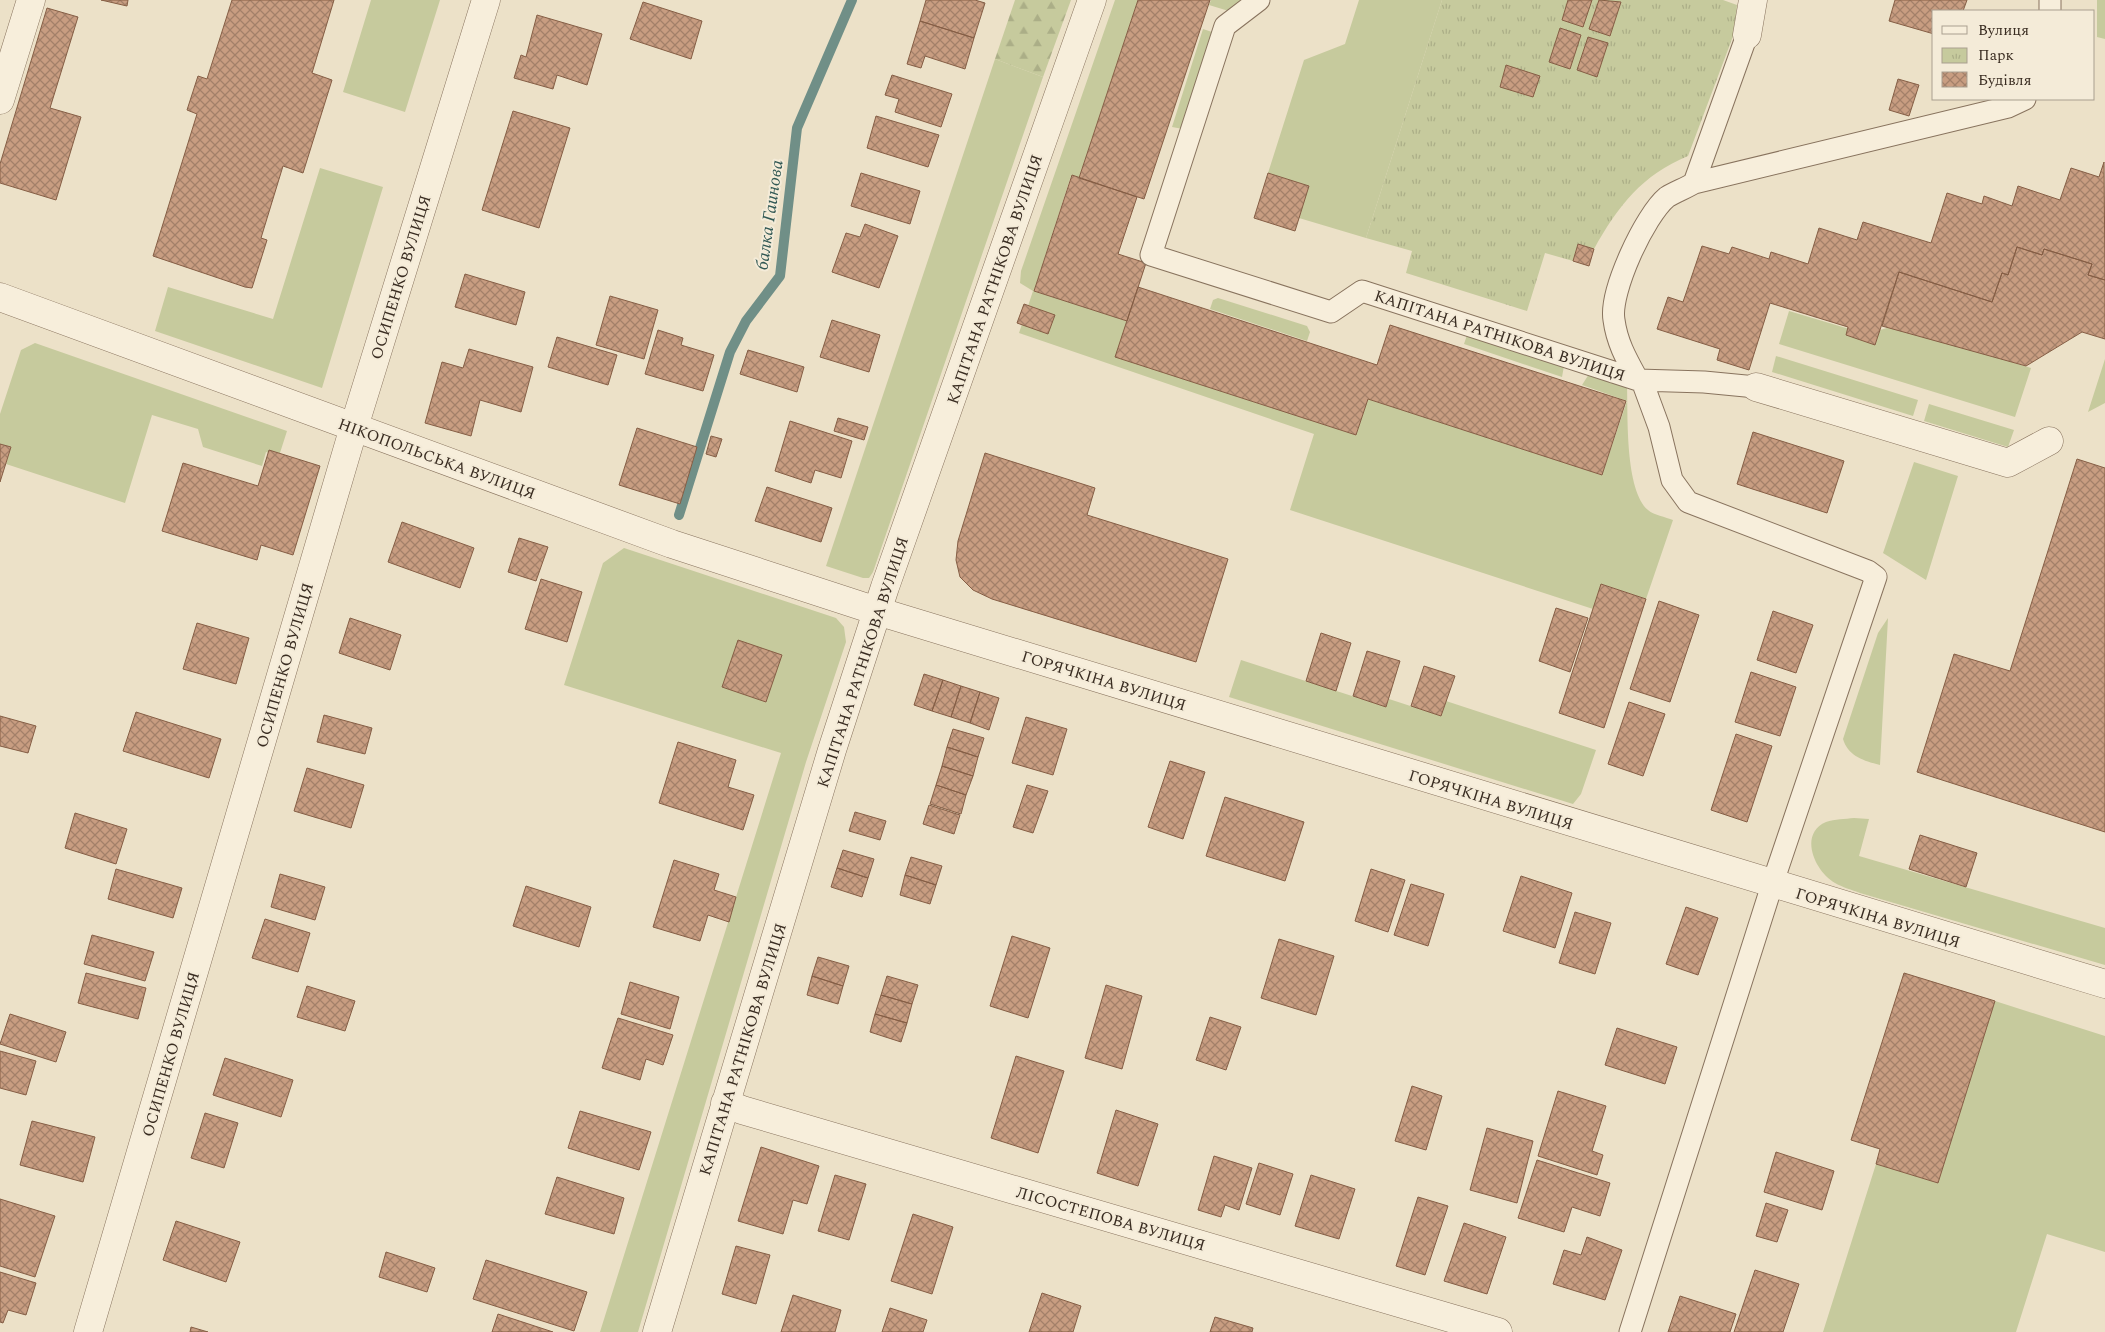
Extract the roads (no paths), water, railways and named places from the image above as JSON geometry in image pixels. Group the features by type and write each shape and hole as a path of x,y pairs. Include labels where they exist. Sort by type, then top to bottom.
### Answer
{"street":[{"path":"0,100 31,0"},
{"name":"ОСИПЕНКО ВУЛИЦЯ","path":"88,1332 354,427 486,0"},
{"name":"КАПІТАНА РАТНІКОВА ВУЛИЦЯ","path":"657,1332 832,750 877,611 1092,0"},
{"path":"1747,35 1753,0"},
{"name":"НІКОПОЛЬСЬКА ВУЛИЦЯ","path":"0,298 672,544 877,611"},
{"path":"1756,387 2008,463 2049,441"},
{"name":"ГОРЯЧКІНА ВУЛИЦЯ","path":"877,611 1772,885 2105,984"},
{"name":"ЛІСОСТЕПОВА ВУЛИЦЯ","path":"725,1103 742,1110 1498,1332"}],"lane":[{"name":"КАПІТАНА РАТНІКОВА ВУЛИЦЯ","path":"1259,0 1225,26 1151,255 1331,312 1362,291 1640,380 1704,382 1756,387"},
{"path":"1694,183 1747,35"},
{"path":"1630,1332 1772,885 1876,577 1868,571 1688,502 1672,480 1659,427 1640,380 1620,349 1613,318 1615,293 1640,234 1666,198 1694,183 2008,107 2023,100"}],"waterway":[{"name":"балка Гаинова","path":"679,515 730,352 746,321 780,276 797,128 852,0"}]}
